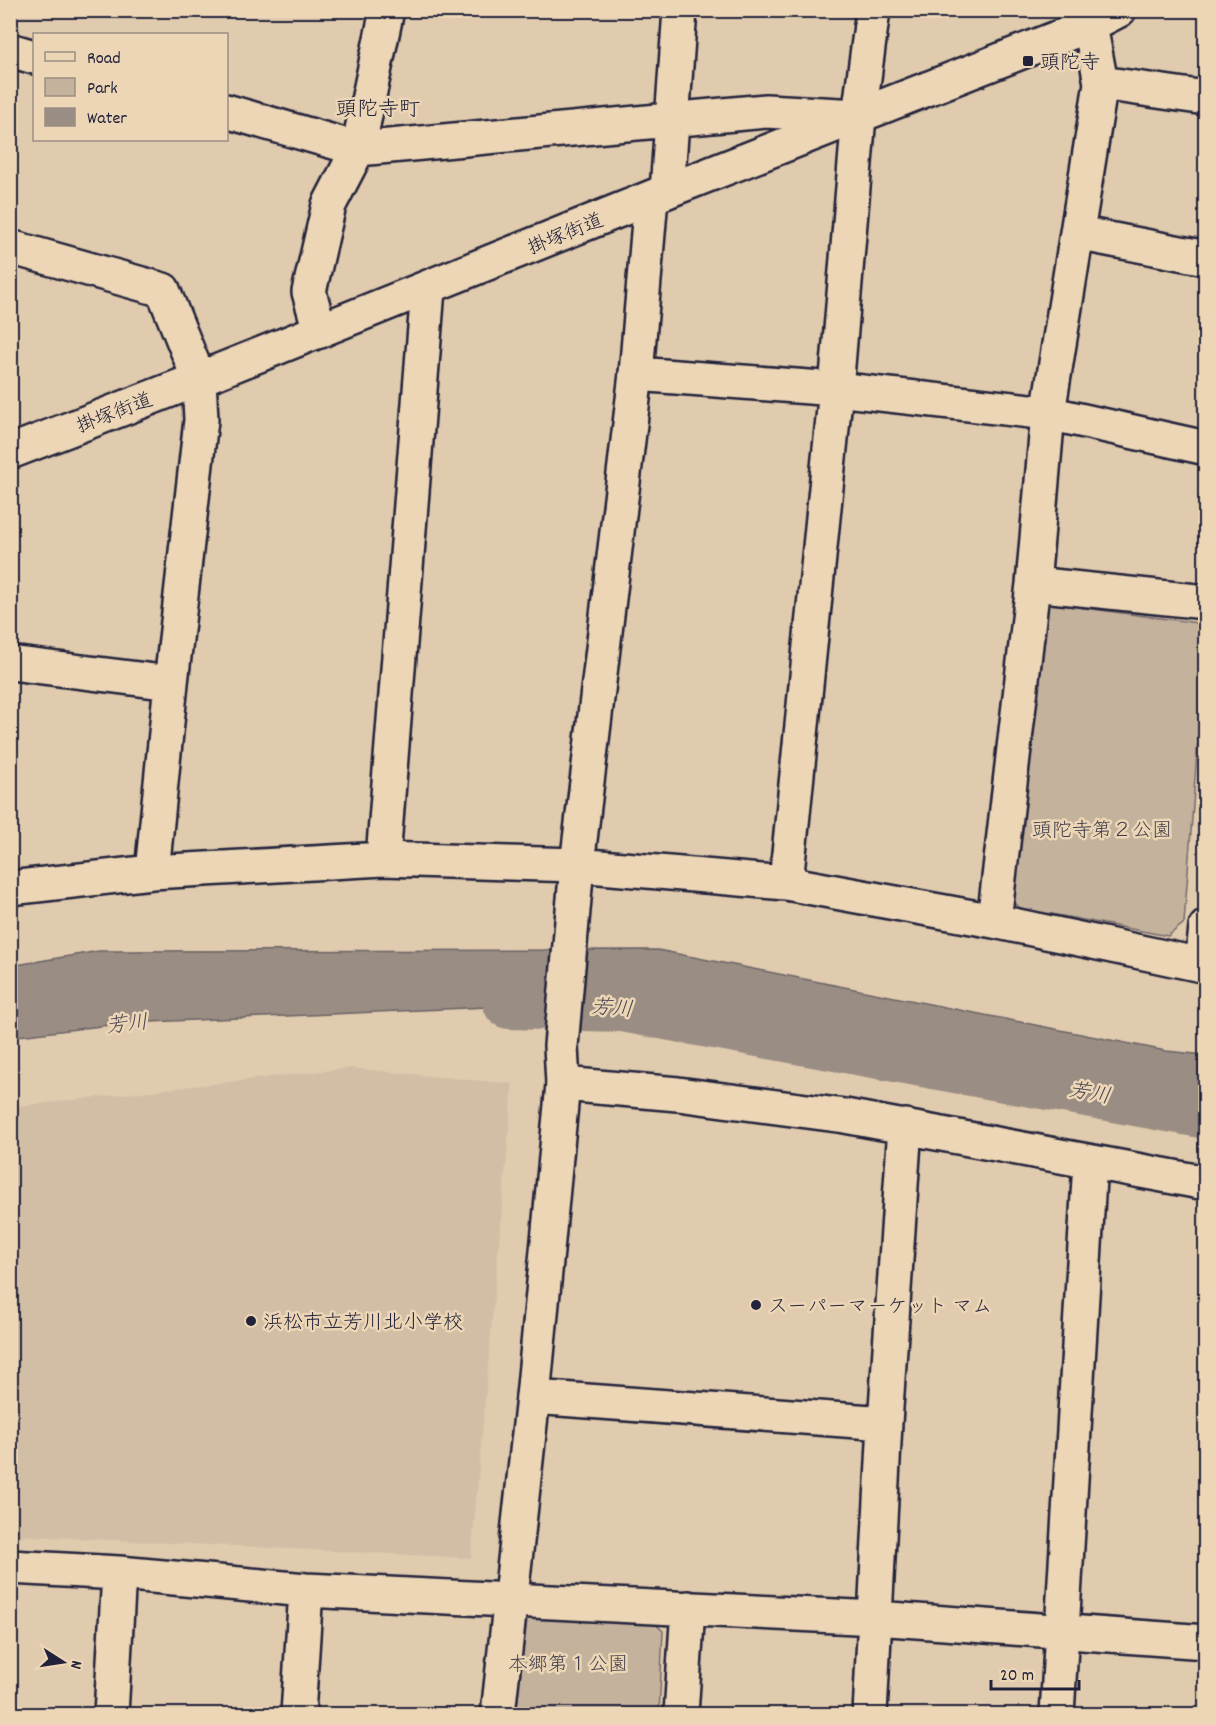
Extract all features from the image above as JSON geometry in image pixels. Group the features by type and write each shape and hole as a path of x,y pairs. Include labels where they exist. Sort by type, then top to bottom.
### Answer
{"main road":[{"path":"320,331 309,292 328,205 358,149 387,10"},
{"path":"498,1714 533,1397 562,1084 561,1046 575,881 636,374 671,120 680,10"},
{"path":"786,883 836,389 860,116 873,10"},
{"name":"掛塚街道","path":"10,452 428,289 659,194 1090,25 1119,10"},
{"path":"994,921 1033,584 1048,413 1101,83 1090,25"},
{"path":"10,50 33,57"},
{"path":"1101,83 1206,98"},
{"path":"228,112 358,149 766,111 860,116"},
{"path":"1077,233 1206,258"},
{"path":"10,247 163,290 199,379 201,420 152,872"},
{"path":"382,859 428,289"},
{"path":"636,374 836,389 1048,413 1206,448"},
{"path":"1033,584 1206,602"},
{"path":"10,663 171,683"},
{"path":"10,888 152,872 382,859 575,881 786,883 994,921 1204,965 1206,927"},
{"path":"562,1084 678,1094 905,1126 1206,1183"},
{"path":"870,1714 885,1423 905,1126"},
{"path":"1057,1714 1090,1162"},
{"path":"533,1397 885,1423"},
{"path":"10,1567 119,1573 306,1590 876,1618 1206,1642"},
{"path":"111,1714 119,1573"},
{"path":"298,1714 306,1590"},
{"path":"681,1714 688,1608"}],"shaded area":[{"name":"浜松市立芳川北小学校","path":"350,1068 513,1084 471,1558 11,1535 11,1107"}],"green space":[{"name":"頭陀寺第２公園","path":"1039,602 1205,624 1184,923 1168,936 1020,908 1003,890"},
{"name":"本郷第１公園","path":"534,1610 646,1615 663,1631 659,1714 510,1714 520,1622"}],"water":[{"path":"658,950 1166,1051 1205,1055 1205,1113 644,1000 126,1023 11,1037 11,966 99,951"}],"waterway":[{"name":"芳川","path":"509,1003 622,1006 1206,1113"}],"place":[{"name":"頭陀寺","path":"1028,61"},
{"name":"スーパーマーケット マム","path":"756,1305"},
{"name":"浜松市立芳川北小学校","path":"251,1321"}],"district":[{"name":"頭陀寺町","path":"378,108"}]}
